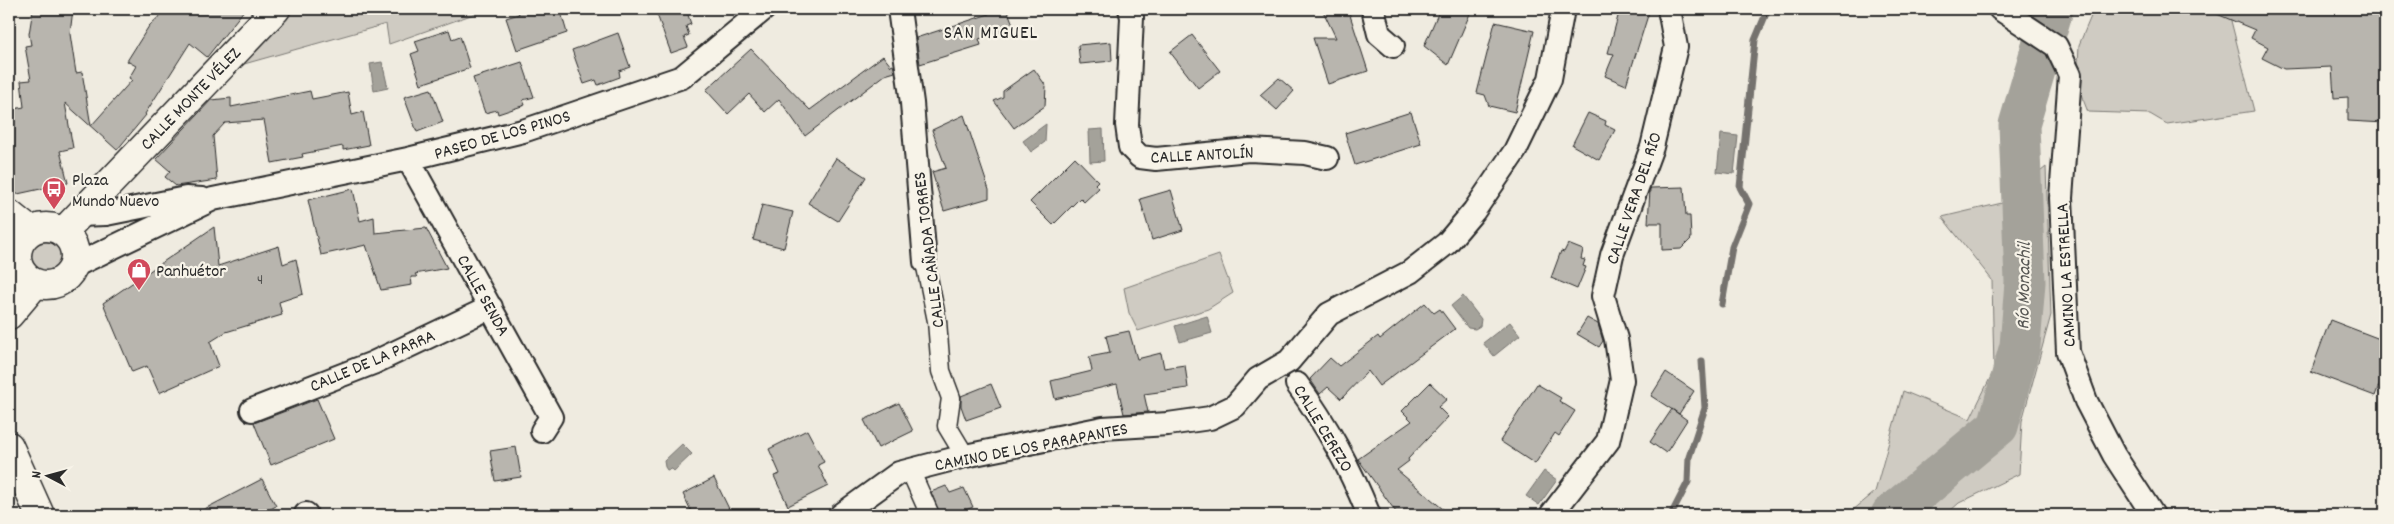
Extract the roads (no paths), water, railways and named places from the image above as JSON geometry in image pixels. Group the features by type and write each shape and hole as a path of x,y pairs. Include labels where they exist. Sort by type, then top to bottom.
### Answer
{"street":[{"name":"PASEO DE LOS PINOS","path":"71,223 186,198 213,199 408,159 523,131 682,77 762,9"},
{"name":"CALLE CAÑADA TORRES","path":"899,9 912,103 926,262 937,321 941,371 951,398 947,426 965,456"},
{"name":"CALLE ANTOLÍN","path":"1130,9 1132,17 1127,126 1130,146 1140,157 1156,159 1249,150 1305,153 1327,158"},
{"path":"1374,9 1379,34 1393,46"},
{"name":"CAMINO DE LOS PARAPANTES","path":"842,515 899,473 965,456 1103,428 1168,424 1210,418 1235,406 1258,379 1289,361 1329,314 1410,272 1447,243 1474,212 1515,151 1550,79 1563,9"},
{"name":"CALLE VERA DEL RÍO","path":"1551,515 1608,441 1622,380 1616,339 1603,296 1612,255 1652,147 1676,47 1669,9"},
{"name":"CAMINO LA ESTRELLA","path":"2000,9 2033,29 2056,46 2070,75 2061,198 2068,352 2086,402 2114,455 2153,515"},
{"name":"CALLE MONTE VÉLEZ","path":"71,223 272,10"},
{"name":"CALLE SENDA","path":"408,159 551,417 542,431"},
{"name":"PASEO DE LOS PINOS","path":"72,267 213,199"},
{"path":"9,214 20,228 18,246 20,271 9,315"},
{"path":"20,228 49,227 71,223 68,237 74,251 72,267 68,275 53,284 20,271"},
{"name":"CALLE DE LA PARRA","path":"252,410 373,363 491,307"},
{"name":"CALLE CEREZO","path":"1305,340 1304,354 1293,376 1320,416 1349,467 1369,515"},
{"path":"9,446 40,515"},
{"path":"910,470 930,515"}],"waterway":[{"path":"1722,304 1732,247 1749,204 1740,187 1755,40 1768,9"},
{"name":"Río Monachil","path":"1891,515 1998,426 2020,346 2025,282 2019,125 2053,9"},
{"path":"1671,515 1688,482 1689,457 1705,408 1702,361"}],"place":[{"name":"Plaza Mundo Nuevo","path":"54,210"},
{"name":"Panhuétor","path":"139,291"}],"district":[{"name":"SAN MIGUEL","path":"991,31"}]}
